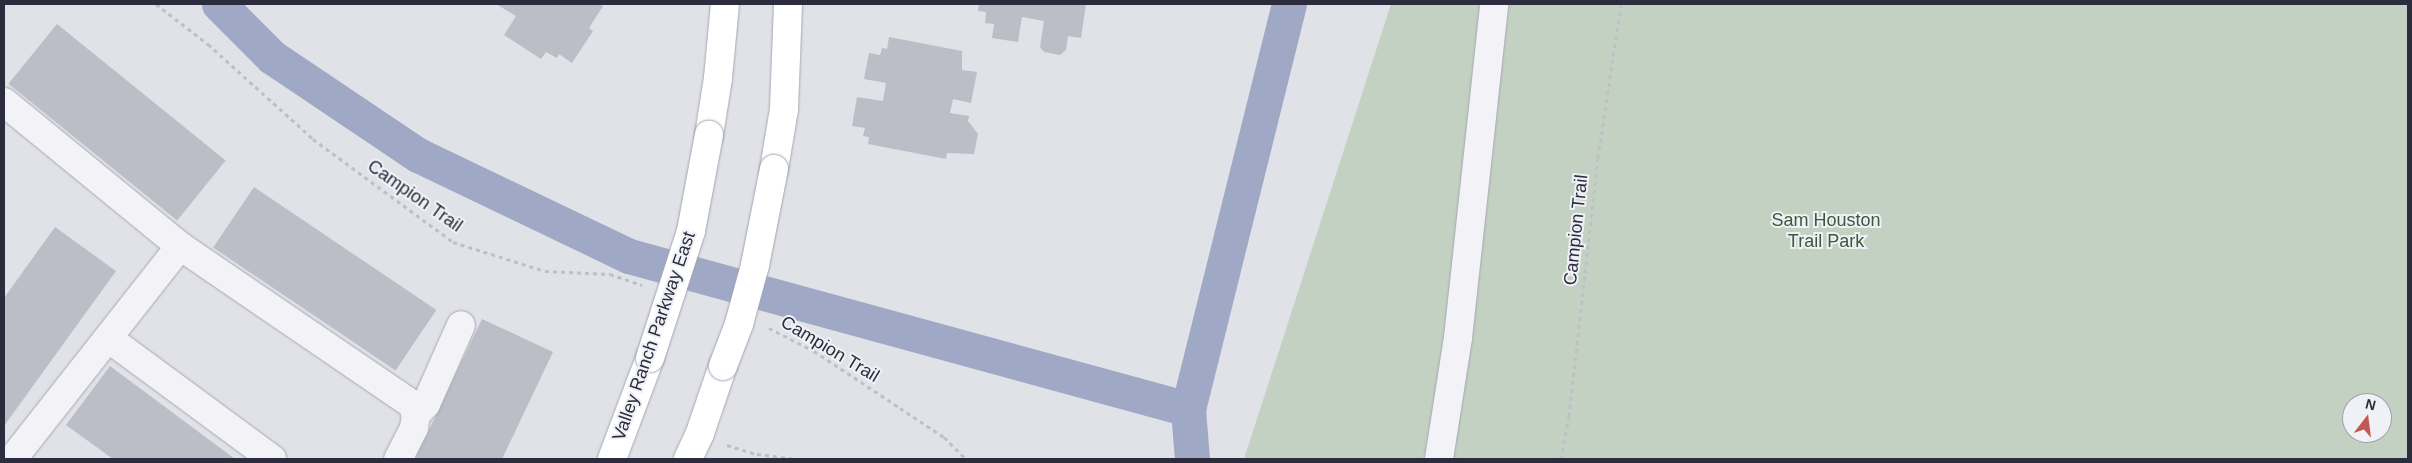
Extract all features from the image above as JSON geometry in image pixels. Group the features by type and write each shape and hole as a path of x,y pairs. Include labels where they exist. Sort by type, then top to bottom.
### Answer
{"main road":[{"name":"Valley Ranch Parkway East","path":"612,459 650,358 691,231 718,78 725,4"},
{"path":"688,459 700,433 739,324 756,265 784,109 788,4"}],"lane":[{"path":"1439,459 1458,338 1494,4"},
{"path":"4,102 180,246 412,404 416,415 414,428 398,459"},
{"path":"15,456 180,246"},
{"path":"416,415 426,404 461,325"},
{"path":"108,338 272,459"}],"path":[{"name":"Campion Trail","path":"156,4 208,44 313,139 453,242 545,270 610,274 647,286"},
{"name":"Campion Trail","path":"1561,459 1569,416 1598,158 1622,4"},
{"name":"Campion Trail","path":"767,328 814,351 869,387 944,437 966,459"},
{"path":"724,444 757,454 795,459"}],"green space":[{"name":"Sam Houston Trail Park","path":"1391,4 2408,4 2408,459 1244,459"}],"building":[{"path":"496,4 599,4 603,6 589,28 593,31 572,63 559,54 557,58 546,52 541,59 504,35 516,16"},
{"path":"979,4 1086,4 1081,38 1068,36 1066,50 1060,55 1044,52 1040,47 1044,21 1022,17 1018,42 992,38 994,24 985,23 986,12 978,11"},
{"path":"57,24 226,161 177,220 9,84"},
{"path":"889,37 962,51 962,70 977,72 971,103 953,99 950,113 969,116 968,121 978,134 974,154 947,153 946,159 868,144 869,137 863,136 865,128 852,126 857,97 883,101 886,83 864,79 869,53 880,55 882,48 887,49"},
{"path":"254,187 436,310 396,371 213,248"},
{"path":"55,227 116,271 4,426 4,298"},
{"path":"482,319 553,352 502,459 415,459"},
{"path":"110,366 235,459 113,459 66,425"}],"waterway":[{"path":"219,4 272,57 418,155 629,256 1188,409"},
{"path":"1192,459 1188,409 1289,4"}]}
